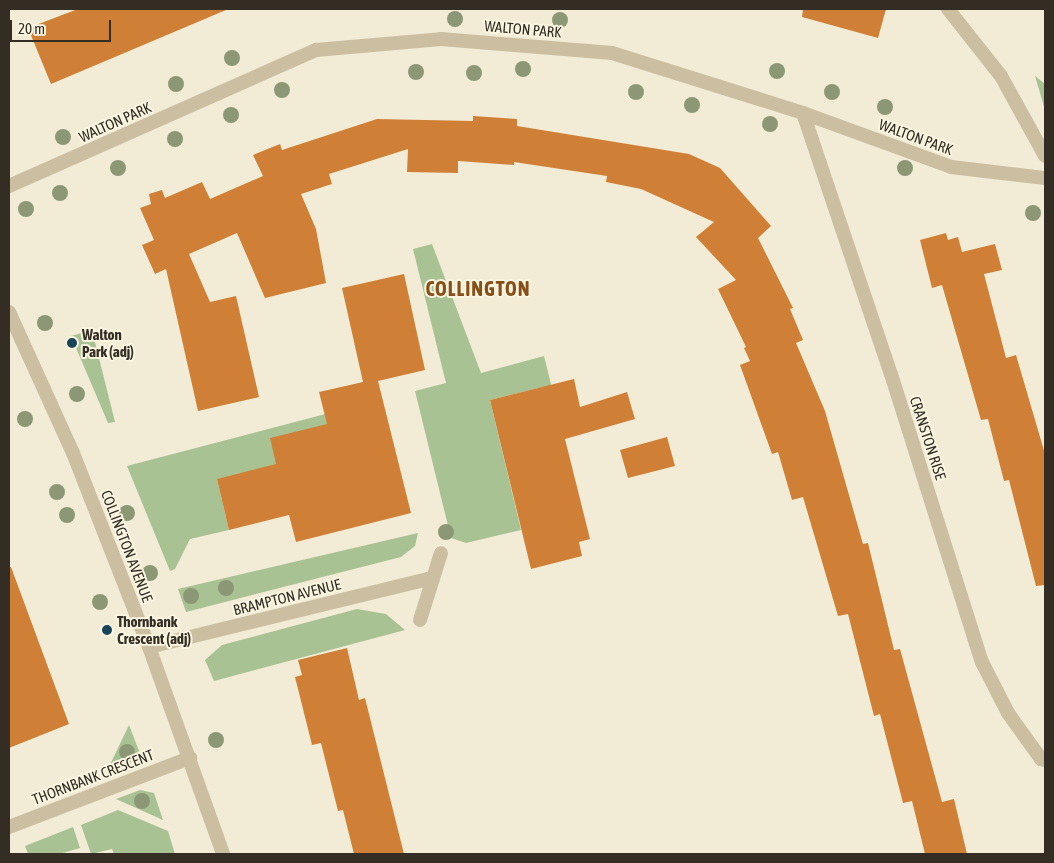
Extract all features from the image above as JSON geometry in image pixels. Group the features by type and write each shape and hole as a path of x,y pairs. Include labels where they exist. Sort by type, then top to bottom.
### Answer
{"street":[{"path":"948,9 1001,76 1045,156"},
{"name":"WALTON PARK","path":"9,186 316,50 440,39 612,53 803,113 951,167 1045,178"},
{"name":"CRANSTON RISE","path":"803,113 891,374 982,662 1008,713 1041,759 1045,760"},
{"name":"COLLINGTON AVENUE","path":"9,312 61,422 149,647 223,854"},
{"path":"420,620 441,553"},
{"name":"BRAMPTON AVENUE","path":"149,647 433,578"},
{"name":"THORNBANK CRESCENT","path":"9,827 190,758"}],"green space":[{"path":"1035,76 1045,84 1045,110"},
{"path":"432,244 481,373 544,356 555,400 539,388 490,400 521,530 466,543 451,538 415,391 446,383 413,249"},
{"path":"92,330 115,422 108,423 71,336"},
{"path":"356,406 281,481 217,479 229,530 190,539 175,569 170,571 127,466"},
{"path":"418,533 415,546 401,557 186,612 178,589"},
{"path":"357,609 386,614 405,630 214,681 205,660 222,645"},
{"path":"129,725 139,751 131,762 107,771"},
{"path":"140,790 154,793 163,820 116,799"},
{"path":"118,810 168,831 175,854 114,854 112,849 91,854 81,825"},
{"path":"73,827 80,848 59,854 28,854 25,846"}],"building":[{"path":"78,9 226,10 51,84 28,28"},
{"path":"803,9 886,9 878,38 802,17"},
{"path":"473,116 517,119 517,126 689,154 720,168 771,226 758,238 793,308 790,309 803,340 796,343 825,411 863,544 868,543 894,650 900,649 942,802 954,799 967,854 925,854 912,801 903,803 880,714 874,716 848,614 838,616 803,497 792,500 778,452 772,454 740,365 750,361 744,348 746,347 718,289 736,280 696,237 714,222 641,189 606,182 607,176 514,162 514,165 458,161 458,173 407,172 408,149 329,174 332,184 301,194 316,229 326,283 265,298 237,233 189,254 210,302 236,296 259,397 198,411 166,269 155,274 142,245 154,240 140,208 151,204 149,194 162,190 165,198 202,182 210,199 263,176 253,155 280,144 282,150 377,119 473,121"},
{"path":"946,233 948,240 958,237 962,252 995,244 1002,270 984,274 1006,358 1016,355 1045,454 1045,585 1036,586 1009,480 1004,481 988,419 981,420 942,285 932,288 920,240"},
{"path":"404,274 425,370 378,381 411,513 296,542 289,515 229,530 217,479 276,464 270,438 327,424 319,392 363,382 342,288"},
{"path":"574,379 580,407 627,392 635,419 565,439 590,539 579,542 582,556 531,569 490,400"},
{"path":"667,437 675,466 628,478 620,450"},
{"path":"11,567 69,724 9,748 9,568"},
{"path":"347,648 359,700 365,698 404,854 354,854 343,810 338,811 321,743 312,745 295,677 302,675 298,660"}],"place":[{"name":"Walton Park (adj)","path":"72,343"},
{"name":"Thornbank Crescent (adj)","path":"107,630"}],"district":[{"name":"COLLINGTON","path":"478,288"}]}
